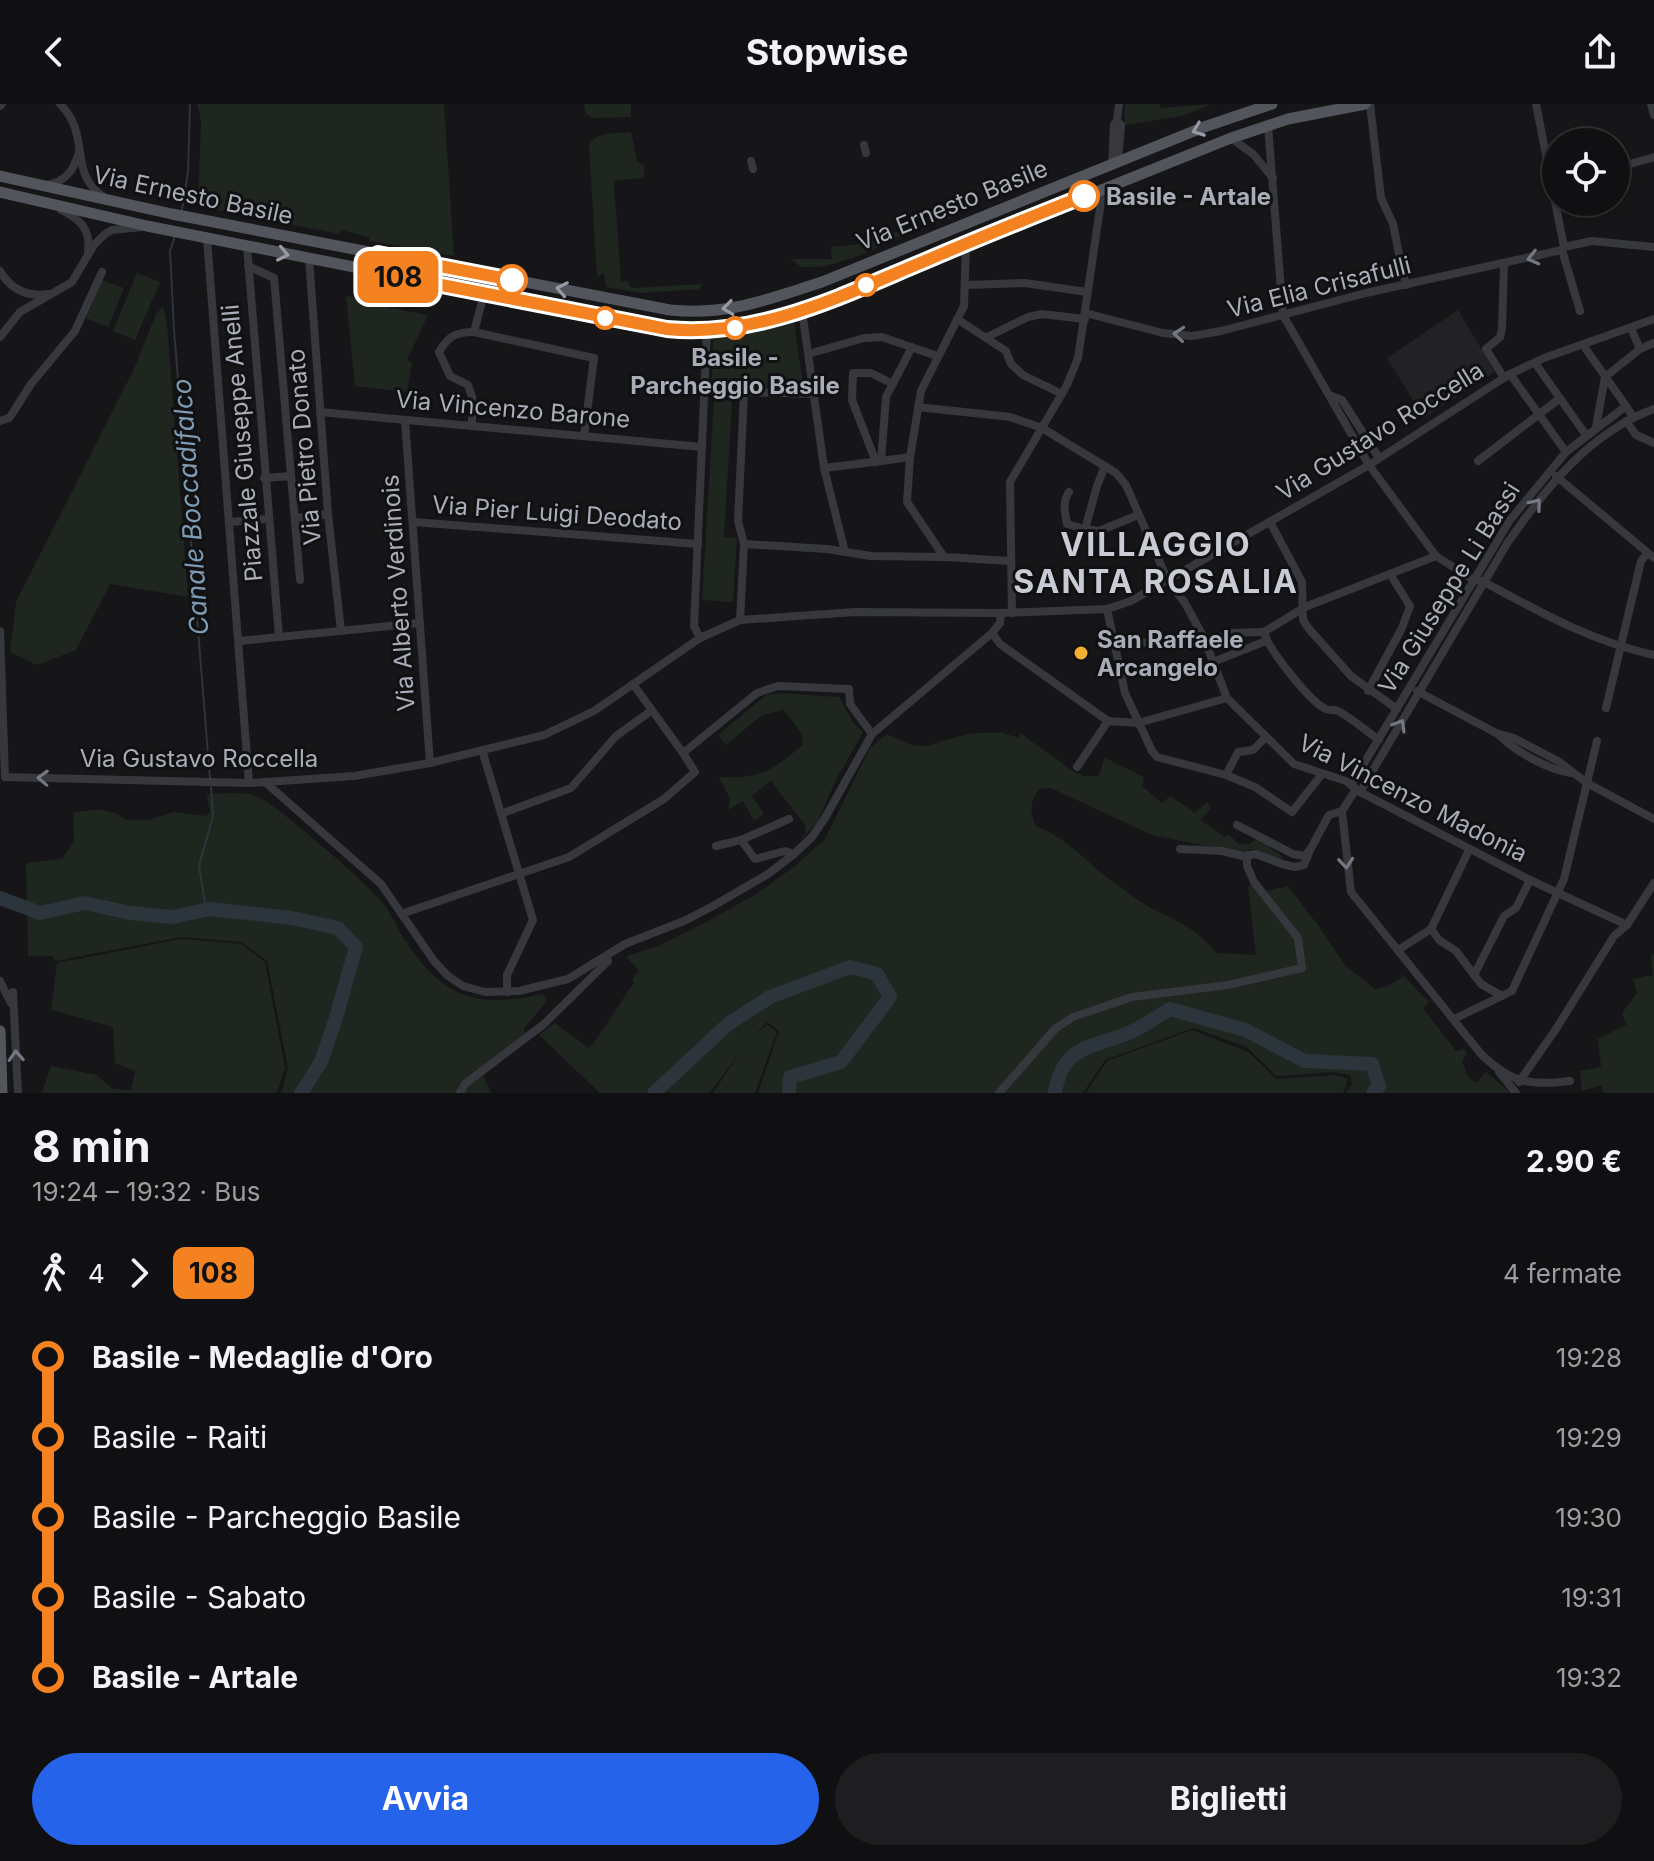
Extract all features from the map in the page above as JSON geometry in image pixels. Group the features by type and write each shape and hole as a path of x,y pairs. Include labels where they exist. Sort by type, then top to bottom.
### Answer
{"main road":[{"name":"Via Ernesto Basile","path":"2,176 172,214 689,312 760,304 855,269 1204,127 1272,104"},
{"name":"Via Ernesto Basile","path":"1,192 169,231 484,294 667,329 707,330 747,326 802,310 1231,138 1306,115 1367,104"},
{"path":"0,1031 2,1093"}],"street":[{"path":"60,104 75,123 86,180 112,201"},
{"path":"1115,163 1119,104"},
{"path":"1367,104 1381,198 1393,224 1406,285"},
{"path":"1536,104 1542,131"},
{"path":"1651,104 1654,115"},
{"path":"1268,126 1283,315 1369,465 1436,556 1472,579 1484,582 1579,633 1619,648 1654,655"},
{"path":"1231,138 1253,154 1273,178"},
{"path":"39,185 52,184 67,176 76,164 81,148"},
{"path":"1630,164 1654,157"},
{"name":"Via Ernesto Basile","path":"1066,182 1074,200"},
{"path":"1012,613 1010,482 1062,394 1078,358 1103,188"},
{"path":"39,201 81,221 89,241 85,263"},
{"path":"1558,216 1563,249 1580,311"},
{"path":"0,337 20,312 72,282 94,245 105,234 112,230 147,226"},
{"path":"207,238 249,783"},
{"name":"Via Elia Crisafulli","path":"987,337 1028,317 1042,314 1085,316 1192,336 1504,265 1592,241 1654,247"},
{"path":"944,557 907,502 910,457 921,391 964,306 966,244"},
{"name":"Piazzale Giuseppe Anelli","path":"247,246 279,637"},
{"path":"375,272 378,254"},
{"name":"Via Pietro Donato","path":"309,259 328,514 341,631"},
{"path":"1504,265 1502,329 1500,337 1486,349 1566,452"},
{"path":"248,266 274,278 300,580"},
{"name":"Via Ernesto Basile","path":"855,269 862,287"},
{"path":"0,271 10,285 28,294 57,292"},
{"path":"0,421 9,418 31,384 75,331 102,272"},
{"path":"965,285 1025,283 1087,292"},
{"path":"474,332 484,294"},
{"path":"802,310 824,468 845,552"},
{"path":"957,319 1006,351 1011,364 1023,375 1062,394"},
{"name":"Via Gustavo Roccella","path":"0,631 5,777 249,783 354,776 430,763 544,735 594,711 700,638 740,620 855,612 1012,613 1107,609 1131,601 1369,465 1507,376 1654,319"},
{"path":"1631,328 1640,349"},
{"path":"700,638 694,626 707,330"},
{"path":"472,426 472,397 468,385 450,376 439,352 446,340 457,332 474,332 594,358 584,436"},
{"path":"808,354 864,338 882,337 937,356"},
{"path":"1596,427 1605,377 1640,349 1654,343"},
{"path":"1583,345 1626,406 1636,435 1654,443"},
{"path":"878,461 886,397 912,347"},
{"path":"1535,363 1586,435"},
{"path":"878,461 852,400 853,373 871,373 893,384"},
{"path":"705,391 814,394"},
{"path":"740,620 744,544 738,521 744,393"},
{"path":"1328,394 1342,400 1379,458"},
{"path":"1478,461 1559,399"},
{"name":"Via Giuseppe Li Bassi","path":"1356,789 1409,686 1510,520 1566,452 1626,406"},
{"name":"Via Vincenzo Madonia","path":"918,407 1010,417 1042,428 1116,473 1126,485 1168,581 1185,603 1205,640 1227,698 1294,764 1356,789 1469,850 1627,925"},
{"name":"Via Giuseppe Li Bassi","path":"1310,850 1329,815 1342,811 1420,693 1508,542 1557,478 1586,451 1629,419 1654,409"},
{"name":"Via Vincenzo Barone","path":"320,412 702,447"},
{"name":"Via Alberto Verdinois","path":"405,420 430,763"},
{"path":"824,468 910,457"},
{"path":"1085,529 1105,466"},
{"path":"1549,471 1651,556 1641,561 1606,708"},
{"path":"264,478 291,476"},
{"path":"1069,492 1064,510 1067,524 1099,531 1138,515"},
{"path":"295,518 328,514"},
{"path":"229,522 267,519"},
{"name":"Via Pier Luigi Deodato","path":"413,522 698,544"},
{"path":"1270,522 1302,582 1303,620 1315,638 1368,691 1397,709"},
{"path":"744,544 871,556 1010,561"},
{"path":"1213,662 1265,636 1305,607 1436,556"},
{"path":"1368,691 1402,628 1410,606 1390,574"},
{"path":"1107,609 1125,693 1157,757 1226,775 1255,787 1292,812 1322,774"},
{"path":"265,782 381,884 434,961 463,986 485,992 507,992 568,979 625,944 713,906 768,874 794,854 812,837 825,818 872,734 992,633 1000,623 1001,613"},
{"path":"239,641 420,623"},
{"path":"992,633 1013,655 1108,721 1138,723 1227,698"},
{"path":"1114,646 1140,642 1184,647 1232,633 1265,636"},
{"path":"1265,636 1292,676 1321,705 1328,710 1335,709 1379,740"},
{"path":"401,914 569,857 664,799 695,772 633,684"},
{"path":"683,753 757,693 778,686 849,689 850,704 872,734"},
{"path":"1409,686 1496,733 1514,738 1558,761 1587,783 1654,819"},
{"path":"503,813 571,788 616,736 651,711"},
{"path":"1077,767 1108,721"},
{"path":"1226,775 1238,752 1253,750 1266,737"},
{"path":"1454,1019 1512,991 1564,879 1597,741"},
{"path":"482,750 517,857 519,876 533,920 507,975 507,992"},
{"path":"1342,811 1351,892 1516,1093"},
{"path":"716,846 741,840 789,819"},
{"path":"1237,825 1293,854 1304,856 1310,850"},
{"path":"741,840 755,859 785,851 794,854"},
{"path":"1180,849 1256,854 1295,867 1304,865 1310,850"},
{"path":"1398,950 1431,929 1469,850"},
{"path":"999,1093 1055,1029 1073,1017 1132,997 1228,985 1302,968 1298,938 1254,882 1247,866 1247,855"},
{"path":"1474,975 1504,916 1516,908 1530,880"},
{"path":"1519,1082 1614,936 1627,925 1654,883"},
{"path":"1431,929 1439,940 1456,951 1481,984 1502,996"},
{"path":"460,1093 465,1084 523,1041 584,987 608,961 606,957"},
{"path":"0,981 11,1002 14,1019"},
{"path":"13,992 18,1093"},
{"path":"1496,1069 1519,1082 1545,1084 1570,1081"}],"shaded area":[{"path":"197,104 444,104 454,256 369,241 369,237 341,230 339,234 202,207 202,202 198,202 201,121"},
{"path":"584,104 631,104 631,117 594,118 586,114"},
{"path":"1125,104 1159,104 1160,108 1212,104 1182,116 1124,125"},
{"path":"631,132 637,162 644,165 644,178 614,182 621,281 627,281 632,288 703,284 699,289 641,293 606,287 604,273 597,277 589,146 601,136"},
{"path":"926,209 959,209 960,214 924,225 921,214"},
{"path":"904,225 910,225 898,237 841,262 801,267 791,259 832,259 831,247 870,243 870,234 901,232"},
{"path":"137,273 160,282 135,340 113,331"},
{"path":"102,280 124,288 108,327 86,318"},
{"path":"346,296 359,298 359,302 428,315 407,360 412,362 407,392 355,386"},
{"path":"163,306 167,324 188,597 110,584 76,650 37,665 10,652 16,602 134,369 156,314"},
{"path":"1458,310 1495,372 1424,418 1387,358"},
{"path":"794,322 804,391 712,387 713,337 758,332"},
{"path":"714,400 732,401 724,537 737,538 733,602 702,600"},
{"path":"766,695 839,697 854,724 863,732 836,780 817,823 799,842 806,832 805,825 771,781 752,796 764,814 754,821 743,801 728,810 730,799 719,777 764,772 803,745 801,733 784,710 762,715 726,745 718,735"},
{"path":"1003,733 1019,738 1020,733 1084,776 1098,776 1105,758 1144,777 1142,786 1162,803 1170,796 1195,813 1207,802 1211,809 1200,820 1225,837 1229,835 1239,844 1250,844 1257,838 1283,857 1283,861 1254,849 1236,852 1152,835 1051,788 1039,789 1032,803 1032,817 1036,826 1069,845 1141,902 1197,933 1216,953 1256,955 1248,886 1267,891 1288,886 1346,966 1375,989 1388,986 1404,976 1429,1002 1423,1008 1456,1051 1465,1049 1467,1054 1462,1061 1468,1077 1476,1083 1486,1072 1511,1093 1346,1093 1352,1084 1350,1075 1333,1072 1276,1076 1247,1047 1193,1028 1105,1060 1083,1093 758,1093 779,1031 767,1022 752,1038 767,1024 777,1032 755,1093 713,1093 743,1048 710,1093 600,1093 539,1035 555,1023 589,1048 639,971 626,956 656,947 697,927 758,893 796,865 825,839 870,748 887,734 911,745 927,746 970,734"},
{"path":"207,794 256,796 300,828 374,893 419,959 448,987 480,999 499,1000 544,994 547,1001 524,1028 524,1036 481,1070 491,1093 281,1093 288,1068 267,961 241,942 181,937 56,961 52,956 28,956 26,863 62,859 74,842 73,813 107,811 126,820 148,820 174,812 206,816 210,812"},
{"path":"181,939 241,944 265,962 285,1068 277,1093 42,1093 51,1066 97,1075 113,1089 131,1090 135,1071 115,1063 113,1027 51,1010 57,963"},
{"path":"1651,954 1654,955 1654,1093 1603,1093 1602,1085 1582,1091 1580,1071 1601,1067 1598,1039 1626,1025 1622,1013 1637,993 1633,979 1653,975"},
{"path":"1192,1030 1248,1052 1277,1079 1337,1075 1348,1079 1343,1093 1086,1093 1107,1061"}],"waterway":[{"name":"Canale Boccadifalco","path":"182,210 188,172 190,104"},
{"name":"Canale Boccadifalco","path":"175,236 170,251 174,330 210,779"},
{"name":"Canale Boccadifalco","path":"206,909 199,866 213,816 211,785"},
{"path":"0,898 40,913 85,903 130,913 172,917 210,909 292,918 338,928 356,947 321,1062 301,1093"},
{"path":"654,1093 728,1024 770,997 850,967 877,974 890,997 841,1062 790,1077 789,1093"},
{"path":"1055,1093 1064,1066 1079,1052 1132,1032 1170,1009 1245,1030 1305,1061 1372,1064 1379,1086 1373,1093"}],"bus line":[{"name":"108","path":"512,280 378,254 375,272 667,329 688,331 747,326 842,295 1084,196"}],"place":[{"name":"Basile - Artale","path":"1084,196"},
{"name":"Basile - Parcheggio Basile","path":"735,328"},
{"name":"San Raffaele Arcangelo","path":"1081,653"}],"district":[{"name":"VILLAGGIO SANTA ROSALIA","path":"1156,562"}]}
